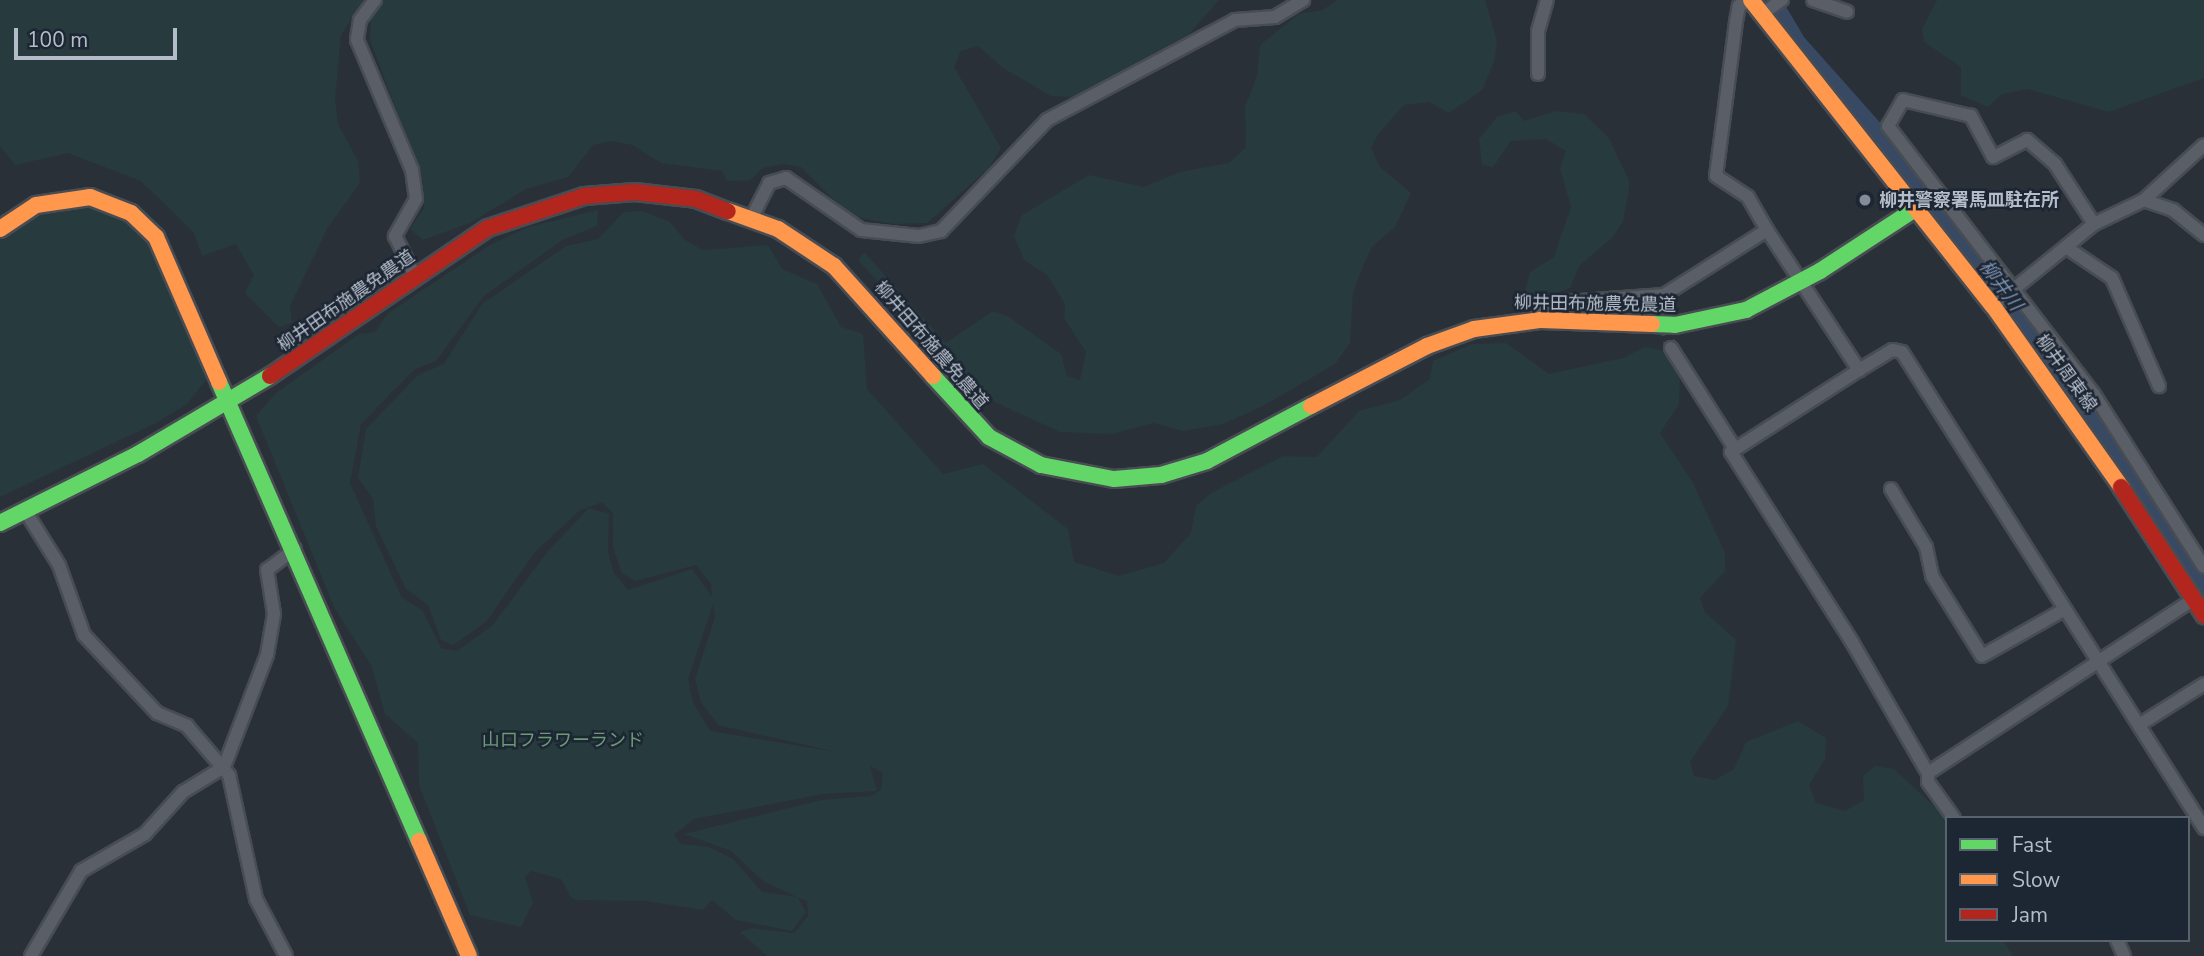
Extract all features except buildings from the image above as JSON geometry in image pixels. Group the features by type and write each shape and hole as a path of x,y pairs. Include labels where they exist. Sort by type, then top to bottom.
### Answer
{"street":[{"path":"375,0 360,20 357,40 414,178 416,199 395,236 415,276"},
{"path":"752,217 769,183 786,178 861,230 919,236 941,231 1047,120 1235,20 1275,17 1303,0"},
{"path":"1538,74 1538,31 1547,0"},
{"path":"1750,0 1740,6 1736,22 1716,176 1748,197 1858,370"},
{"name":"柳井周東線","path":"1750,0 1764,14 1915,209 1995,305 2082,428 2191,601 2204,615"},
{"path":"1764,14 1782,0"},
{"path":"1813,0 1847,12"},
{"path":"2094,224 2055,164 2027,140 1993,157 1971,116 1903,100 1888,126 2094,393 2204,566"},
{"path":"1995,305 2094,224 2144,200 2204,145"},
{"name":"柳井田布施農免農道","path":"0,523 26,512 230,400 415,276 510,217 584,196 665,194 752,217 834,266 989,437 1041,465 1086,477 1140,478 1183,469 1449,337 1503,322 1541,320 1687,324 1746,310 1801,282 1915,209"},
{"path":"0,229 36,205 62,197 90,197 131,213 166,254 469,956"},
{"path":"2144,200 2173,210 2204,235"},
{"path":"1541,320 1539,304 1657,301 1767,230"},
{"path":"2066,247 2112,278 2159,386"},
{"path":"1671,348 1735,449"},
{"path":"1953,816 1928,782 1928,773 1852,642 1731,452 1892,349 1902,352 2062,611 2204,828"},
{"path":"1891,489 1926,547 1931,576 1982,656 2062,611"},
{"path":"26,512 59,565 84,635 157,713 187,726 224,767 239,809 256,900 286,956"},
{"path":"30,956 81,871 145,834 183,792 224,767 269,644 274,614 267,570 295,549"},
{"path":"1928,773 2191,601"},
{"path":"2139,725 2204,684"}],"green space":[{"path":"0,0 1219,0 1189,34 1072,97 1051,96 1003,68 978,46 961,51 954,67 1001,148 988,169 927,223 893,224 850,216 801,167 782,164 763,168 750,180 727,181 722,171 661,163 632,145 611,141 593,145 568,177 526,189 470,223 423,240 410,229 424,208 423,182 370,40 371,19 359,7 341,35 335,99 338,124 358,161 360,183 328,227 290,306 292,323 279,327 245,293 254,275 236,244 202,256 194,233 141,181 68,153 15,165 0,146"},
{"path":"1337,0 1485,0 1497,41 1494,62 1482,90 1449,113 1429,102 1404,105 1379,133 1371,147 1379,166 1411,193 1395,227 1372,247 1362,268 1353,293 1350,343 1335,364 1263,406 1223,424 1183,431 1154,423 1112,434 1060,432 984,397 858,260 864,252 946,343 993,311 1009,317 1061,354 1067,376 1080,380 1086,352 1064,318 1065,304 1047,275 1024,260 1014,236 1022,215 1089,175 1144,187 1180,172 1229,163 1246,147 1245,107 1257,76 1260,45 1299,14 1323,10"},
{"path":"1937,0 2204,0 2204,78 2109,112 2028,89 2002,94 1988,107 1961,95 1961,67 1924,42 1922,29"},
{"path":"1516,111 1524,121 1556,111 1584,114 1609,138 1630,183 1623,221 1613,237 1579,266 1570,288 1522,305 1530,272 1554,257 1571,207 1560,168 1566,151 1546,139 1511,141 1493,167 1482,165 1479,139 1497,117"},
{"path":"83,204 134,223 161,261 209,376 187,404 156,423 0,497 0,239 35,213"},
{"name":"山口フラワーランド","path":"598,210 597,226 564,239 484,296 436,361 415,369 361,424 350,483 402,598 422,610 441,648 457,651 492,626 548,551 589,508 609,514 608,552 614,573 628,590 692,569 712,597 711,584 696,565 635,581 622,573 613,548 613,513 602,502 579,511 534,553 486,622 453,645 441,640 428,605 406,589 376,526 373,499 358,478 366,429 418,375 444,364 482,304 566,246 598,239 624,212 642,211 670,222 685,240 703,250 768,245 782,269 817,284 841,327 863,334 867,389 943,474 983,464 1068,529 1074,562 1119,576 1164,563 1191,533 1196,506 1211,493 1283,456 1317,457 1359,411 1400,400 1430,379 1433,361 1472,344 1506,343 1549,374 1623,358 1645,347 1665,351 1680,377 1679,404 1660,433 1692,481 1725,553 1725,571 1700,598 1705,612 1736,640 1728,706 1690,762 1694,776 1715,780 1734,769 1746,742 1798,721 1826,738 1825,759 1809,785 1816,803 1845,811 1864,800 1863,776 1875,766 1894,769 1945,816 1945,942 2004,942 2013,956 767,956 740,932 752,928 794,933 808,916 807,901 798,898 806,912 792,931 736,920 712,900 703,910 646,901 578,900 571,898 561,879 531,871 525,877 533,902 521,927 470,915 419,785 418,743 385,714 372,667 334,607 256,416 276,393 359,334 375,332 387,314 490,245 528,227","holes":["713,604 715,617 695,679 701,702 718,725 836,752 710,731 693,703 688,679","870,766 883,773 881,790 871,796 822,800 684,834 731,851 763,881 797,897 762,892 733,859 709,847 681,844 674,835 694,819 823,794 877,791"]}],"water":[{"name":"柳井川","path":"1785,5 1804,37 1884,127 2088,396 2204,574 2204,599 2004,309 1773,13"}],"tunnel":[{"path":"1659,306 1671,348"}],"traffic: fast":[{"path":"1652,324 1675,325 1746,310 1820,271 1915,209"},
{"path":"0,523 138,454 270,376"},
{"path":"933,376 989,437 1041,465 1114,479 1161,475 1207,461 1311,406"},
{"path":"219,382 419,841"}],"traffic: slow":[{"path":"1751,0 1993,306 2121,487"},
{"path":"0,229 36,205 90,197 131,213 156,237 219,382"},
{"path":"728,211 778,229 834,266 933,376"},
{"path":"1311,406 1427,346 1474,329 1541,320 1652,324"},
{"path":"419,841 469,956"}],"traffic: jam":[{"path":"270,376 488,228 584,196 635,192 696,199 728,211"},
{"path":"2121,487 2204,615"}],"place":[{"name":"柳井警察署馬皿駐在所","path":"1865,200"}]}
